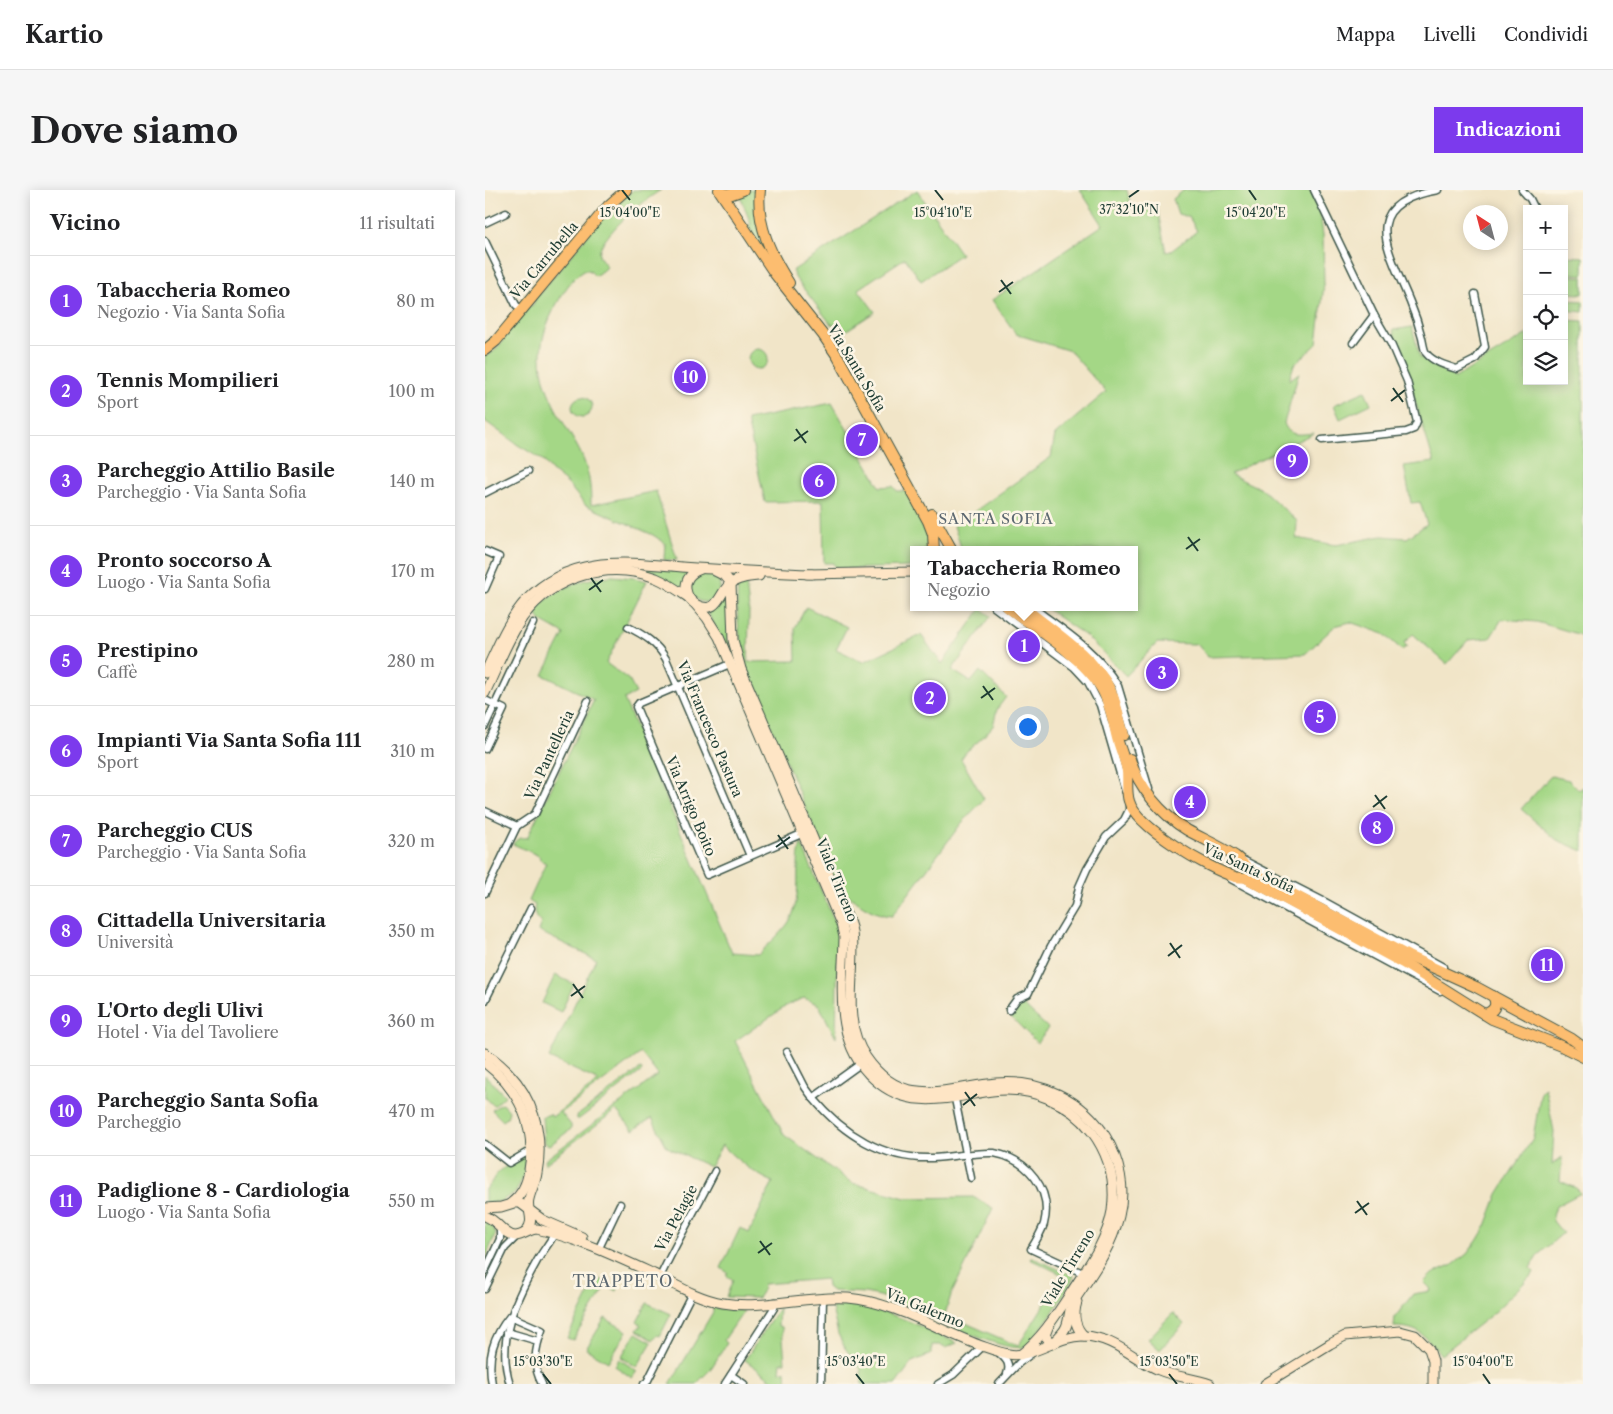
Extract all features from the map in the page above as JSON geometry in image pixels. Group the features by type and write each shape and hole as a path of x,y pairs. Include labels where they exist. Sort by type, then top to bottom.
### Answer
{"main road":[{"path":"720,191 729,195 743,190"},
{"name":"Via Santa Sofia","path":"760,190 759,209 767,243 789,282 842,352 942,546"},
{"name":"Via Santa Sofia","path":"720,191 775,274 837,356 933,534 942,546"},
{"name":"Via Carrubella","path":"485,350 492,345 620,192"},
{"path":"1012,611 1077,660 1098,683 1107,702 1124,761 1129,802"},
{"name":"Via Santa Sofia","path":"1028,611 1089,660 1104,679 1114,699 1132,768 1141,785 1176,823 1235,856 1252,872 1408,956 1513,1006 1583,1047"},
{"path":"1128,788 1134,784 1141,785"},
{"name":"Via Santa Sofia","path":"1129,802 1132,809 1144,822 1169,842 1202,861 1237,878 1241,877 1382,951 1474,1009 1583,1056"},
{"path":"1241,877 1245,873 1246,867"},
{"path":"1484,1014 1489,1013 1495,1006 1493,996"},
{"path":"1506,1024 1503,1015 1505,1011 1513,1006"}],"street":[{"path":"1315,190 1374,315 1391,344 1407,381 1417,422 1414,429 1406,432 1321,440"},
{"path":"1439,190 1422,193 1405,200 1392,212 1385,229 1387,248 1416,317 1426,353 1437,362 1457,369 1475,360 1485,347 1475,294"},
{"path":"1522,190 1533,205"},
{"path":"485,223 506,212"},
{"path":"485,241 516,305 521,309"},
{"path":"1353,343 1374,315"},
{"path":"485,493 528,471"},
{"path":"485,551 499,557 485,590"},
{"name":"Viale Tirreno","path":"485,693 513,633 530,609 542,597 563,583 596,568 619,562 710,570 812,574"},
{"name":"Viale Tirreno","path":"485,673 511,620 525,601 541,587 557,577 578,568 619,570 649,576 671,586 692,601 713,626 734,662 836,902 843,932 844,1027 851,1048 864,1061 878,1083 899,1094 925,1100 955,1094 1019,1091 1052,1100 1069,1110 1085,1123 1105,1154 1111,1171 1113,1185 1113,1203 1109,1222 1079,1294 1070,1308 1067,1325 1051,1344"},
{"path":"897,572 910,569"},
{"path":"731,583 725,576 710,570 696,571 688,579 686,591 692,601 702,606 713,605 721,598 724,590 731,583 751,577 910,572"},
{"path":"710,570 721,578 724,590"},
{"name":"Viale Tirreno","path":"731,583 734,662"},
{"path":"999,611 1073,667 1088,682 1100,705 1123,788 1129,802 1129,810 1124,820 1106,837 1087,869 1079,886 1075,906 1051,946 1028,994 1017,1000 1009,1010"},
{"path":"1037,611 1093,653 1105,666 1118,686 1146,782 1153,799"},
{"path":"485,726 533,623"},
{"name":"Via Francesco Pastura","path":"628,627 657,646 666,659 750,856"},
{"path":"678,686 734,662"},
{"name":"Via Arrigo Boito","path":"678,686 637,705 707,875 806,832"},
{"path":"485,700 504,709 485,749"},
{"name":"Via Pantelleria","path":"485,893 517,826 535,814 588,701"},
{"path":"485,811 517,826"},
{"path":"1124,820 1135,819 1144,822"},
{"path":"1235,856 1325,902 1476,987"},
{"path":"1202,861 1240,884 1474,1009"},
{"path":"485,1001 531,908"},
{"path":"787,1052 805,1087 813,1098 843,1129 861,1140 881,1149 919,1158 985,1153 1003,1155 1018,1162 1032,1173 1044,1196 1045,1213 1042,1230 1031,1249 1087,1275"},
{"path":"485,1053 513,1077 525,1094 534,1114 539,1134 540,1152 537,1176 528,1203 531,1222 526,1231"},
{"path":"813,1098 864,1061"},
{"path":"485,1063 505,1081 517,1098 529,1128 531,1150 530,1166 525,1186 521,1194 499,1214 500,1239 485,1271"},
{"path":"955,1094 971,1178"},
{"path":"485,1144 509,1163 531,1150"},
{"name":"Via Pelagie","path":"660,1277 677,1240 693,1215 715,1171"},
{"path":"485,1208 501,1207 510,1204 523,1205 543,1220 586,1239 597,1248"},
{"path":"597,1248 620,1204"},
{"path":"485,1216 495,1221 507,1234 517,1236"},
{"path":"485,1289 505,1248 517,1236 526,1231 537,1229 555,1233 597,1248"},
{"path":"492,1384 490,1363 494,1340 510,1316 536,1262 555,1233"},
{"name":"Via Galermo","path":"597,1248 692,1293 714,1301 731,1304 823,1298 853,1299 886,1306 998,1352 1020,1355 1075,1336 1084,1336 1111,1342 1158,1370 1210,1384"},
{"name":"Viale Tirreno","path":"1020,1355 1032,1345 1049,1325 1087,1275"},
{"path":"644,1384 647,1382 692,1293"},
{"path":"1079,1294 1075,1309 1075,1321 1079,1331 1084,1336"},
{"path":"821,1384 823,1298"},
{"path":"725,1384 774,1308 775,1302"},
{"path":"510,1316 505,1352 510,1384"},
{"path":"510,1316 542,1330 535,1360 536,1370 543,1384"},
{"path":"1049,1325 1045,1338 1051,1344"},
{"path":"1265,1384 1345,1336 1400,1331 1415,1335 1429,1349 1433,1361 1433,1384"},
{"path":"507,1332 538,1341"},
{"path":"938,1384 953,1375 983,1346"},
{"path":"999,1384 1019,1363 1036,1350"},
{"path":"998,1352 1006,1359 1009,1365 1005,1377"},
{"path":"731,1375 744,1384"}],"green space":[{"path":"633,190 661,190 644,201 606,239 599,256 607,267 595,276 589,270 584,270 579,273 563,293 554,309 542,342 542,370 551,399 578,447 584,462 589,481 591,505 656,491 677,560 664,560 665,543 653,535 585,505 568,484 552,471 543,460 518,445 485,421 485,356 494,352 514,324 533,305 536,298 596,225"},
{"path":"750,190 756,190 778,272 748,226 751,224 740,196"},
{"path":"917,190 961,254 921,281 905,258 858,289 875,312 844,332 841,327 831,324 796,279 792,271"},
{"path":"1080,190 1127,190 1132,213 1157,208 1166,252 1171,251 1197,231 1189,217 1178,214 1173,199 1184,190 1311,190 1320,212 1323,235 1324,284 1317,344 1294,365 1289,380 1299,373 1284,423 1286,428 1292,433 1314,433 1230,474 1263,490 1297,521 1296,538 1336,545 1382,536 1407,538 1427,524 1420,502 1411,503 1404,466 1434,462 1393,330 1412,327 1420,357 1455,378 1523,336 1523,385 1568,385 1568,320 1583,321 1583,637 1537,622 1502,619 1490,638 1468,640 1447,664 1413,634 1404,643 1407,646 1402,650 1384,634 1350,622 1335,626 1305,654 1208,657 1197,644 1157,643 1126,676 1086,636 1050,611 1138,611 1138,546 961,546 954,526 1051,457 1055,435 1106,392 1070,351 1016,334 992,300 1103,225"},
{"path":"1568,256 1583,257 1583,275 1568,273"},
{"path":"1568,275 1583,277 1583,294 1568,293"},
{"path":"1568,300 1583,301 1583,312 1568,310"},
{"path":"758,349 765,352 768,359 765,366 758,369 751,366 748,359 751,352"},
{"path":"684,374 691,377 694,384 691,391 684,394 677,391 674,384 677,377"},
{"path":"1365,391 1371,404 1340,419 1334,405"},
{"path":"582,397 589,400 592,407 589,414 582,417 575,414 572,407 575,400"},
{"path":"832,403 880,487 893,486 897,491 906,491 925,527 926,546 910,546 909,567 839,569 833,563 824,563 823,501 765,502 747,420"},
{"path":"619,565 689,571 683,589"},
{"path":"705,572 716,576 720,587 716,598 705,602 694,598 690,587 694,576"},
{"path":"612,576 647,581 606,663 629,680 636,693 624,699 732,953 758,955 788,924 796,901 801,843 838,930 836,1038 819,1005 804,998 789,1004 735,1041 784,1135 852,1183 905,1198 973,1197 993,1208 951,1295 945,1314 1018,1346 1063,1275 1030,1259 1031,1257 1074,1276 1043,1326 1023,1347 1012,1347 976,1336 880,1296 832,1291 827,1287 826,1279 763,1284 762,1292 758,1298 726,1297 733,1280 721,1268 740,1228 749,1233 773,1182 746,1166 722,1145 710,1167 667,1147 652,1118 633,1130 616,1110 545,1164 545,1160 658,1075 641,1053 561,1113 571,1125 571,1129 550,1145 544,1143 542,1117 550,1114 552,1117 599,1081 549,1058 596,959 538,931 541,923 535,915 535,905 529,901 546,863 540,860 539,856 513,844 519,839 527,838 594,700 543,675 564,634 541,621 534,611 542,603 569,586 590,579"},
{"path":"746,583 749,610 748,662 796,661 795,628 806,607 847,627 836,649 863,662 921,635 942,664 980,611 984,611 991,616 952,670 971,682 980,671 1006,697 997,709 993,726 961,759 984,799 960,825 892,916 874,912 848,895 844,899 749,674 743,653 738,620 738,586"},
{"path":"728,591 731,655 706,610 719,606"},
{"path":"1551,776 1569,780 1579,790 1583,787 1583,851 1557,840 1521,809"},
{"path":"555,975 574,984 561,1012 542,1003"},
{"path":"1020,1002 1048,1028 1037,1043 1010,1016"},
{"path":"640,1069 642,1071 577,1119 577,1116"},
{"path":"485,1075 505,1096 494,1106 485,1097"},
{"path":"1545,1088 1554,1131 1552,1165 1562,1157 1560,1181 1576,1188 1581,1193 1556,1206 1552,1220 1563,1233 1538,1255 1530,1268 1534,1272 1533,1274 1491,1315 1441,1355 1431,1343 1416,1331 1403,1327 1394,1327 1395,1317 1413,1294 1431,1291 1424,1282 1432,1274 1453,1265 1467,1254 1477,1241 1486,1226 1498,1194 1533,1138 1541,1091"},
{"path":"501,1104 509,1111 507,1118 503,1121 492,1110"},
{"path":"526,1155 523,1177 516,1192 499,1202 485,1202 485,1189 490,1185 495,1176 514,1161"},
{"path":"485,1221 491,1224 496,1233 485,1259"},
{"path":"597,1278 618,1288 617,1291 607,1285 573,1340 567,1338"},
{"path":"647,1303 671,1314 660,1336 657,1335 653,1340 637,1330 641,1325 637,1322"},
{"path":"831,1304 864,1307 881,1311 912,1322 957,1343 945,1348 940,1345 932,1345 931,1354 912,1362 896,1384 862,1384 861,1369 845,1348 838,1334"},
{"path":"713,1308 744,1311 724,1340 727,1343 710,1370 696,1384 670,1384 713,1312"},
{"path":"779,1308 778,1326 782,1327 785,1362 781,1362 780,1371 786,1372 787,1384 778,1384 745,1360"},
{"path":"1173,1313 1184,1324 1160,1350 1148,1339"},
{"path":"605,1318 627,1331 608,1362 586,1349"},
{"path":"636,1333 652,1342 637,1367 621,1357"},
{"path":"619,1359 637,1371 632,1378 615,1366"}],"place":[{"name":"Parcheggio Santa Sofia","path":"690,377"},
{"name":"Parcheggio CUS","path":"862,440"},
{"name":"L'Orto degli Ulivi","path":"1292,461"},
{"name":"Impianti Via Santa Sofia 111","path":"819,481"},
{"name":"Tabaccheria Romeo","path":"1024,646"},
{"name":"Parcheggio Attilio Basile","path":"1162,673"},
{"name":"Tennis Mompilieri","path":"930,698"},
{"name":"Prestipino","path":"1320,717"},
{"name":"Pronto soccorso A","path":"1190,802"},
{"name":"Cittadella Universitaria","path":"1377,828"},
{"name":"Padiglione 8 - Cardiologia","path":"1547,965"}],"district":[{"name":"SANTA SOFIA","path":"996,519"},
{"name":"TRAPPETO","path":"623,1281"}]}
